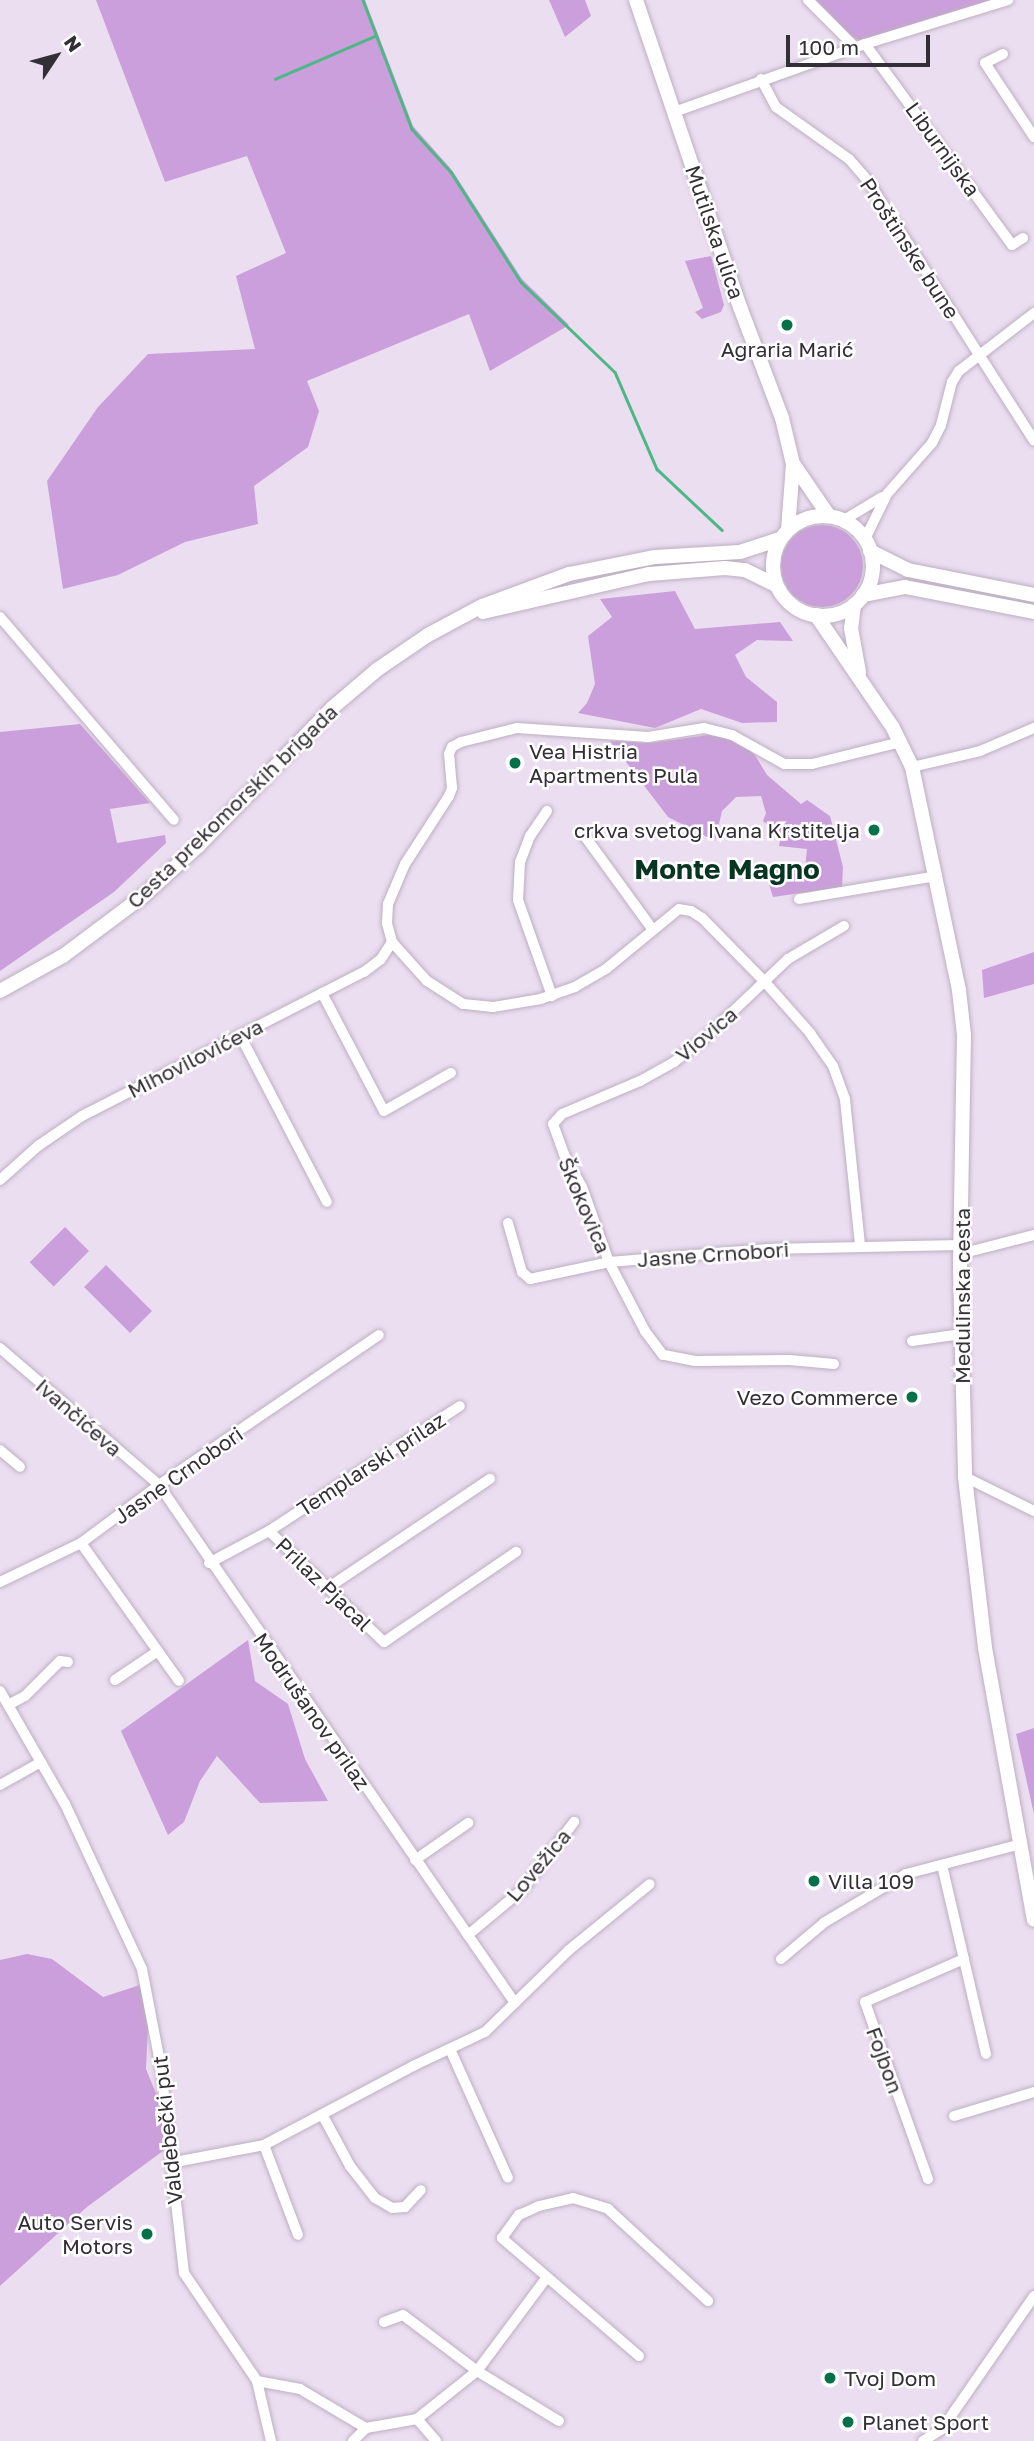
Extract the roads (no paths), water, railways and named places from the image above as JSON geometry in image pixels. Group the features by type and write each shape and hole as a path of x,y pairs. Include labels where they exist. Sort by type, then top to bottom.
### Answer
{"main road":[{"name":"Mutilska ulica","path":"636,0 740,307 782,418 793,464 784,534"},
{"name":"Mutilska ulica","path":"793,464 829,516"},
{"path":"1034,594 908,570 868,545 844,520 829,516 807,518 784,534 773,569 776,585 786,599 799,610 816,615 829,615 858,600 905,587 1034,612"},
{"name":"Cesta prekomorskih brigada","path":"0,991 53,962 124,912 198,846 332,708 393,658 461,617 523,589 594,568 655,556 740,552 784,534"},
{"path":"863,686 853,646 851,614 871,574 868,545"},
{"name":"Cesta prekomorskih brigada","path":"461,617 649,574 725,568 746,570 776,585"},
{"name":"Medulinska cesta","path":"816,615 901,742 912,767 937,876 964,1035 960,1250 965,1477 980,1611 1034,1920"}],"street":[{"name":"Liburnijska","path":"808,0 860,45 1012,245 1023,238"},
{"path":"674,112 860,45 1008,0"},
{"path":"1003,54 985,63 1034,137"},
{"name":"Proštinske bune","path":"761,79 776,107 849,159 868,181 1034,440"},
{"path":"844,520 887,494 932,443 941,425 952,382 959,371 1034,313"},
{"path":"868,545 887,494"},
{"path":"0,617 174,820"},
{"path":"859,1245 845,1099 833,1066 811,1034 765,982 724,937 702,918 684,908 606,969 552,996 502,1006 463,1004 426,981 393,942 387,923 388,904 405,864 449,796 452,788 449,754 452,747 517,728 648,737 704,728 732,735 784,764 811,764 901,742"},
{"path":"912,767 980,751 1034,729"},
{"path":"547,811 530,836 520,862 518,900 552,996"},
{"path":"584,835 653,930"},
{"path":"799,899 937,876"},
{"name":"Viovica","path":"555,1120 674,1062 796,953 844,926"},
{"name":"Mihovilovićeva","path":"0,1180 37,1146 82,1116 322,993 381,959 393,942"},
{"path":"322,993 384,1111 451,1073"},
{"path":"240,1035 327,1202"},
{"name":"Škokovica","path":"555,1120 553,1124 564,1154 582,1187 609,1262 645,1331 663,1355 695,1361 789,1360 813,1361 826,1366 834,1364"},
{"name":"Jasne Crnobori","path":"508,1223 522,1272 530,1279 609,1262 767,1249 859,1245 960,1250 1034,1235"},
{"path":"912,1341 962,1334"},
{"name":"Jasne Crnobori","path":"0,1582 81,1543 159,1485 379,1335"},
{"name":"Ivančićeva","path":"0,1348 159,1485"},
{"name":"Templarski prilaz","path":"209,1563 269,1531 460,1406"},
{"path":"0,1450 20,1466"},
{"path":"965,1477 1034,1511"},
{"path":"329,1587 490,1479"},
{"name":"Modrušanov prilaz","path":"159,1485 209,1563 468,1935"},
{"name":"Prilaz Pjacal","path":"269,1531 384,1642 516,1552"},
{"path":"81,1543 179,1681"},
{"path":"115,1681 158,1651"},
{"path":"8,1705 24,1696 60,1661 68,1662"},
{"name":"Valdebečki put","path":"0,1691 65,1804 142,1969 160,2057 184,2273 257,2381"},
{"path":"0,1784 41,1762"},
{"name":"Lovežica","path":"468,1935 522,1890 574,1822"},
{"path":"415,1860 468,1823"},
{"path":"781,1959 825,1922 873,1891 906,1874 1021,1844"},
{"path":"942,1865 986,2054"},
{"path":"170,2163 264,2146 412,2066 485,2032 569,1950 650,1884"},
{"path":"468,1935 515,2003"},
{"name":"Fojbon","path":"928,2179 865,2002 964,1959"},
{"path":"450,2049 508,2178"},
{"path":"954,2116 1034,2092"},
{"path":"323,2116 349,2166 375,2198 392,2208 405,2207 421,2190"},
{"path":"264,2146 298,2235"},
{"path":"639,2356 502,2238 519,2215 539,2206 573,2198 608,2209 708,2301"},
{"path":"353,2441 366,2428 417,2419 477,2371 547,2277"},
{"path":"923,2441 942,2430 1034,2296"},
{"path":"384,2322 403,2315 477,2371 559,2421"},
{"path":"271,2441 257,2381 300,2389 366,2428"},
{"path":"417,2419 436,2441"}],"waterway":[{"path":"363,0 412,129 451,172 521,282 615,372 657,469 722,530"},
{"path":"275,79 375,36"}],"place":[{"name":"Agraria Marić","path":"787,325"},
{"name":"Vea Histria Apartments Pula","path":"515,763"},
{"name":"crkva svetog Ivana Krstitelja","path":"874,830"},
{"name":"Vezo Commerce","path":"912,1397"},
{"name":"Villa 109","path":"814,1881"},
{"name":"Auto Servis Motors","path":"147,2234"},
{"name":"Tvoj Dom","path":"830,2378"},
{"name":"Planet Sport","path":"848,2422"}],"district":[{"name":"Monte Magno","path":"727,869"}]}
